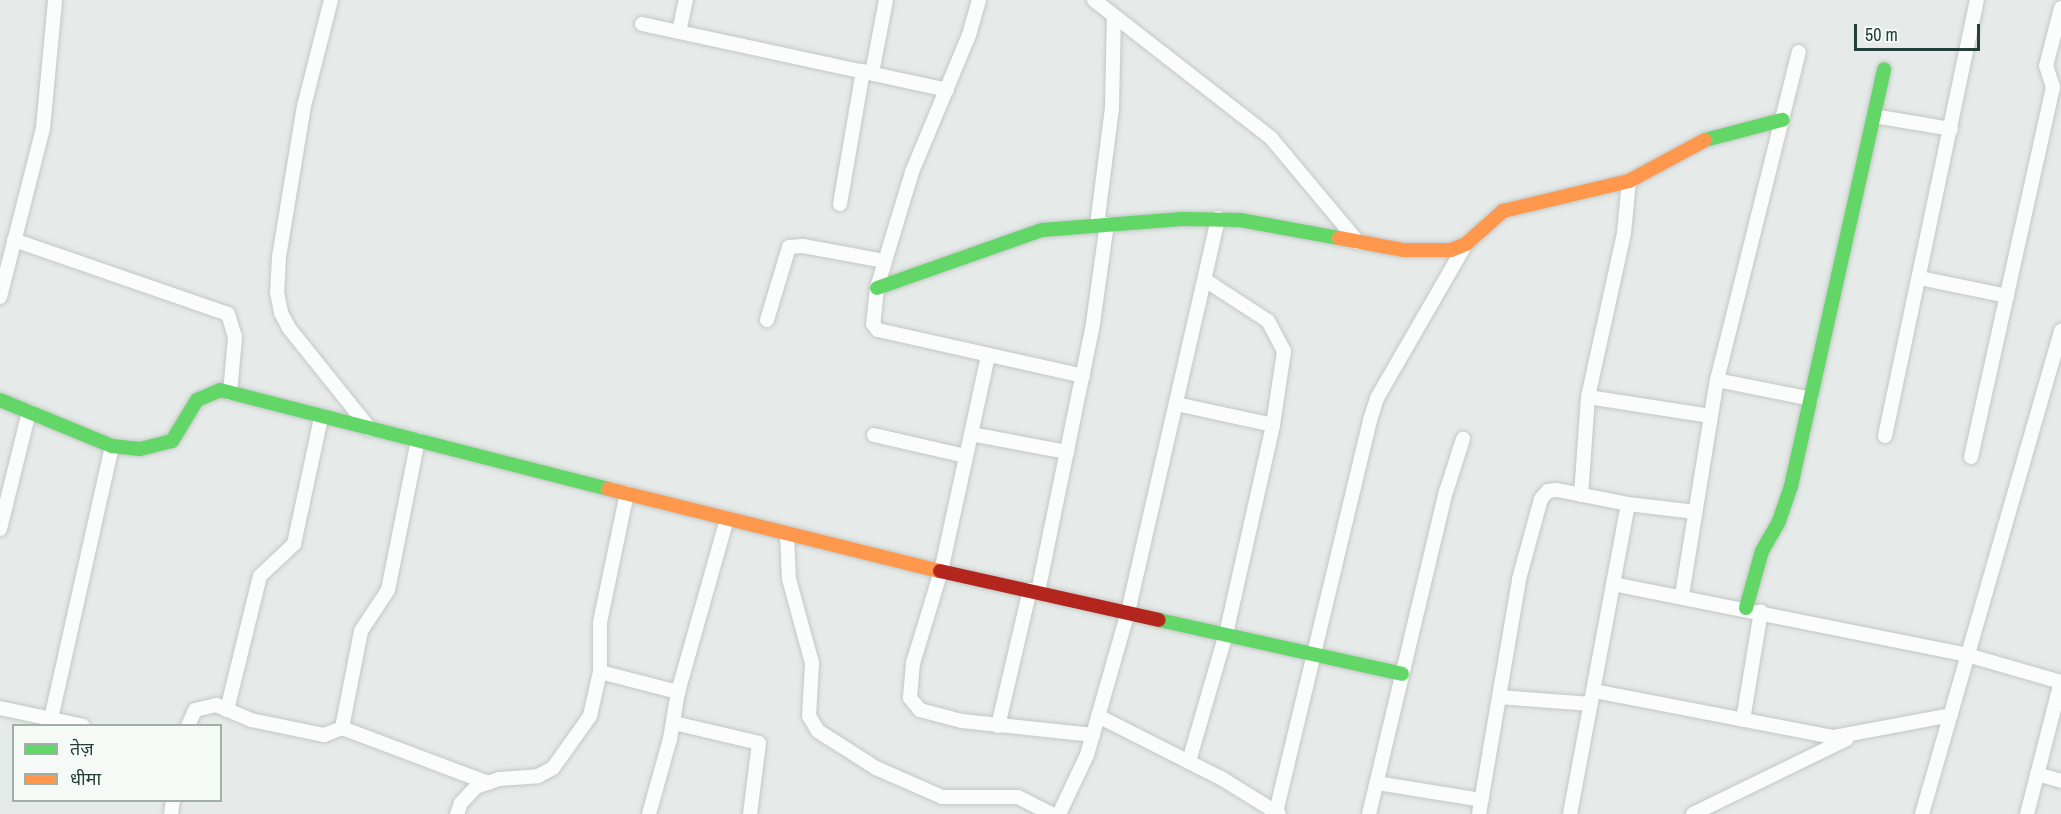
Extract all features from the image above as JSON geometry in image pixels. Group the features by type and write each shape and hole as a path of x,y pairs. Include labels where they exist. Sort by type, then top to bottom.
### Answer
{"street":[{"path":"0,297 43,128 55,0"},
{"path":"331,0 304,106 279,257 277,292 289,328 370,429"},
{"path":"679,32 686,0"},
{"path":"840,204 867,72 886,0"},
{"path":"979,0 947,90 912,172 884,261 872,313 878,330 1083,376"},
{"path":"1094,0 1271,138 1358,242"},
{"path":"1885,436 1977,0"},
{"path":"1971,457 2053,87 2046,66 2061,8"},
{"path":"998,726 1034,591 1083,376 1102,225 1112,108 1114,16"},
{"path":"642,24 947,90"},
{"path":"1682,595 1717,380 1799,52"},
{"path":"1746,609 1762,551 1779,521 1791,486 1884,69"},
{"path":"1874,116 1951,129"},
{"path":"1098,716 1189,761 1277,813 1373,409 1466,244 1503,211 1629,181 1707,139 1782,120"},
{"path":"1581,495 1588,397 1624,233 1629,181"},
{"path":"1059,814 1093,735 1128,612 1218,218"},
{"path":"877,288 1017,235 1102,225 1218,218 1423,252 1451,250 1466,244"},
{"path":"14,240 228,314 235,337 230,393"},
{"path":"767,320 789,247 804,246 884,261"},
{"path":"1920,278 2007,296"},
{"path":"1189,761 1226,634 1273,425 1284,351 1278,334 1268,321 1204,280"},
{"path":"1922,814 2061,331"},
{"path":"988,356 941,571 913,663 910,698 913,705 930,714 998,726 1093,735"},
{"path":"1717,380 1810,399"},
{"path":"0,400 112,446 140,449 164,445 180,431 197,400 220,390 321,418 418,440 787,534 941,571 1402,674"},
{"path":"1588,397 1711,416"},
{"path":"1176,404 1273,425"},
{"path":"0,529 29,412"},
{"path":"227,710 260,576 294,544 321,418"},
{"path":"971,434 1067,452"},
{"path":"874,435 966,456"},
{"path":"1369,814 1446,492 1463,439"},
{"path":"342,728 361,631 388,590 418,440"},
{"path":"51,719 112,446"},
{"path":"1479,814 1519,579 1535,512 1548,491 1696,512"},
{"path":"457,814 461,803 476,787 488,783 538,776 553,768 590,716 600,672 600,622 627,493"},
{"path":"1570,814 1628,504"},
{"path":"649,814 674,723 678,692 727,519"},
{"path":"787,534 789,579 813,663 809,716 818,730 876,768 942,797 1018,797 1052,814"},
{"path":"1613,584 1682,595 1967,655 2061,682 2026,814"},
{"path":"1743,720 1761,611"},
{"path":"600,672 678,692"},
{"path":"1499,697 1592,697 1743,720 1834,737 1856,735 1951,715"},
{"path":"190,724 195,710 216,705 251,720 324,735 342,728 488,783"},
{"path":"0,708 74,724"},
{"path":"674,723 759,743 750,814"},
{"path":"1693,814 1856,735"},
{"path":"2037,774 2061,781"},
{"path":"1377,783 1482,800"}],"traffic: fast":[{"path":"1746,608 1762,551 1779,521 1791,486 1884,69"},
{"path":"1705,140 1782,120"},
{"path":"877,288 1042,230 1182,219 1240,220 1339,238"},
{"path":"0,400 112,446 140,449 172,441 197,400 220,390 608,489"},
{"path":"1159,620 1402,674"}],"traffic: slow":[{"path":"1339,238 1403,250 1451,250 1466,244 1503,211 1629,181 1705,140"},
{"path":"608,489 940,571"}],"traffic: jam":[{"path":"940,571 1159,620"}]}
